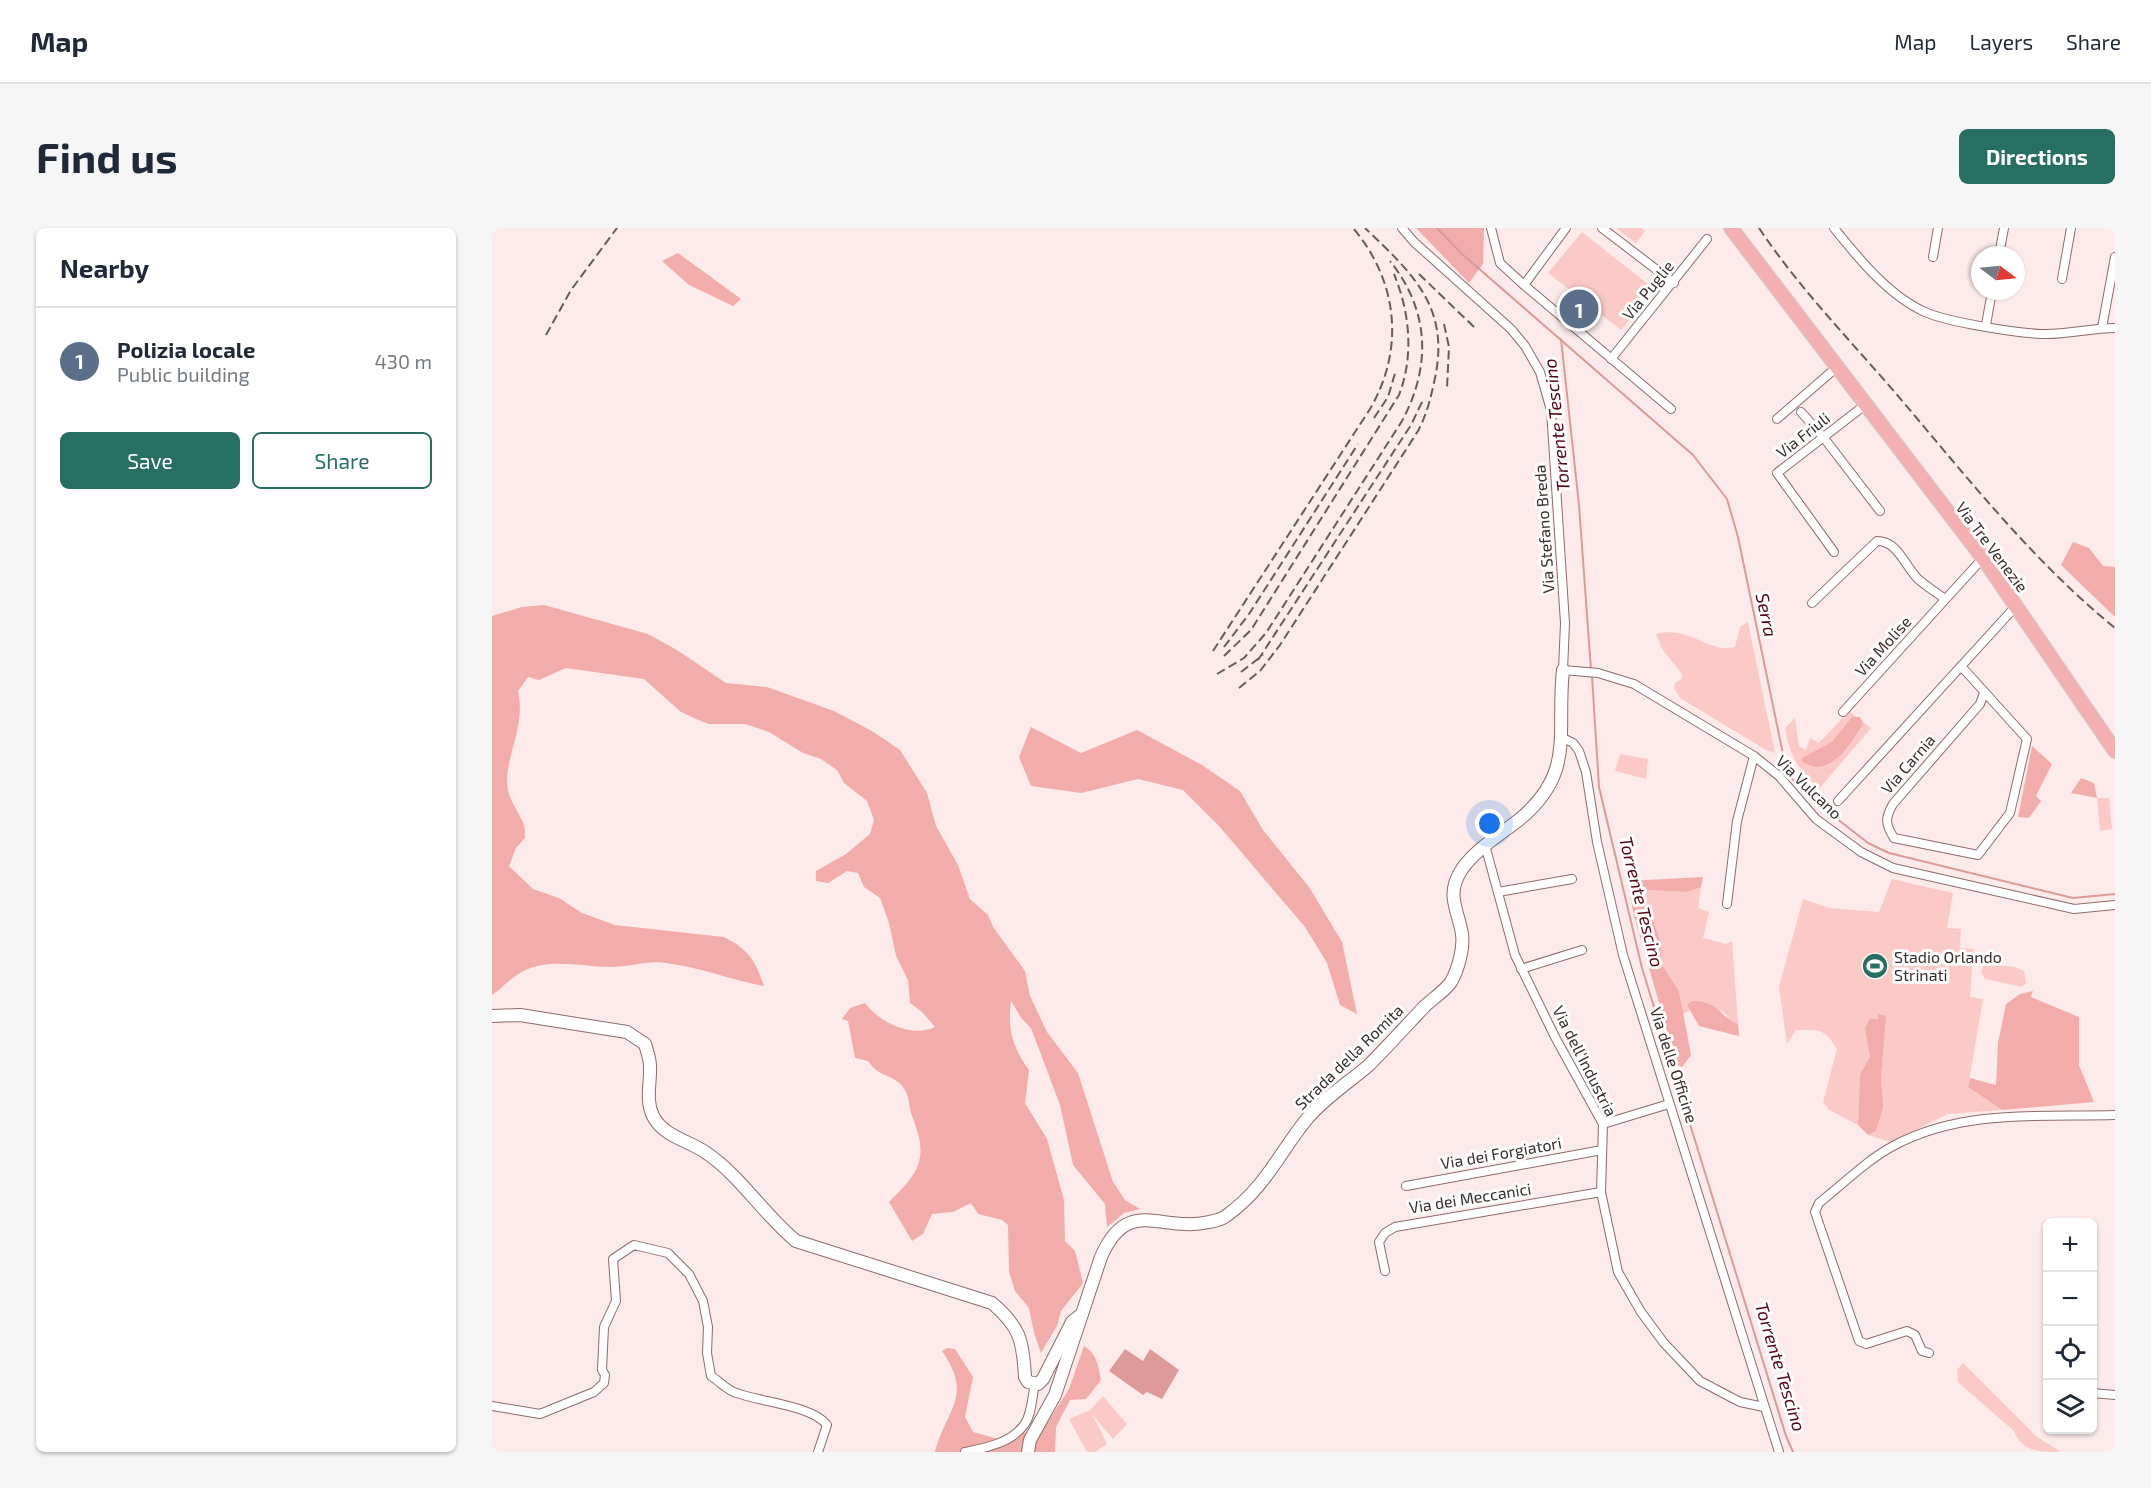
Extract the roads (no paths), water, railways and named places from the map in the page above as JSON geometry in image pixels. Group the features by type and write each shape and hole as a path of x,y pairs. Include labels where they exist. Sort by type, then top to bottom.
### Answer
{"main road":[{"name":"Via Tre Venezie","path":"1731,228 1983,558 2115,750"}],"street":[{"name":"Via Stefano Breda","path":"1402,228 1414,242 1511,329 1525,346 1540,372 1551,410 1565,623 1563,670"},
{"path":"1491,228 1500,263 1671,409"},
{"path":"1524,285 1566,228"},
{"path":"1602,228 1674,283"},
{"path":"1834,228 1870,269 1897,293 1924,312 2044,334 2115,328"},
{"path":"1933,257 1938,228"},
{"path":"2001,246 2004,228"},
{"path":"2062,279 2071,228"},
{"name":"Via Puglie","path":"1611,359 1707,239"},
{"path":"2102,328 2115,257"},
{"path":"1986,325 1990,300"},
{"path":"1777,419 1837,367"},
{"name":"Via Friuli","path":"1834,552 1777,473 1865,405"},
{"path":"1801,412 1880,511"},
{"path":"1812,603 1876,541 1885,541 1894,547 1918,578 1945,600"},
{"name":"Via Molise","path":"1844,712 1983,558"},
{"name":"Via Carnia","path":"1838,801 2016,606"},
{"name":"Via Carnia","path":"1961,666 2027,739 2010,813 1978,855 1894,838 1887,828 1886,817 1893,804 1980,704 1984,693"},
{"name":"Via Vulcano","path":"1563,670 1598,673 1634,684 1754,756 1779,776 1816,819 1861,852 1893,868 2074,909 2115,905"},
{"name":"Strada della Romita","path":"1028,1452 1030,1440 1055,1395 1101,1257 1109,1239 1118,1229 1132,1221 1147,1220 1190,1227 1223,1219 1251,1197 1307,1118 1369,1064 1450,984 1459,960 1462,935 1452,904 1455,884 1462,869 1485,845 1535,806 1551,787 1557,770 1561,737 1560,697 1563,670"},
{"name":"Via delle Officine","path":"1561,737 1573,743 1579,751 1586,772 1597,842 1623,956 1779,1452"},
{"path":"1727,904 1737,821 1754,756"},
{"name":"Via dell'Industria","path":"1485,845 1515,956 1603,1124 1601,1192 1618,1272 1641,1312 1664,1343 1700,1381 1740,1402 1764,1407"},
{"path":"1498,892 1572,879"},
{"path":"1521,969 1582,950"},
{"path":"492,1017 520,1015 627,1032 645,1044 650,1064 648,1092 652,1114 661,1128 703,1151 729,1170 775,1224 796,1241 992,1303 1009,1318 1020,1335 1025,1377 1035,1384"},
{"path":"1603,1124 1670,1104"},
{"path":"1929,1353 1922,1350 1915,1335 1907,1331 1866,1344 1859,1341 1815,1212 1819,1203 1894,1145 1945,1125 1973,1119 2115,1115"},
{"name":"Via dei Forgiatori","path":"1406,1186 1602,1150"},
{"name":"Via dei Meccanici","path":"1384,1271 1379,1242 1385,1233 1395,1227 1601,1192"},
{"path":"492,1406 540,1414 594,1392 604,1383 605,1375 602,1370 604,1327 616,1301 613,1259 621,1251 634,1245 668,1253 689,1274 703,1301 708,1327 707,1353 711,1376 733,1392 794,1409 823,1420 827,1425 826,1433 818,1452"},
{"path":"965,1452 996,1445 1024,1426 1029,1415 1035,1384 1043,1379 1072,1322 1083,1314"},
{"path":"2097,1393 2115,1395"}],"waterway":[{"name":"Serra","path":"1437,228 1462,254 1693,455 1727,499 1738,537 1783,754 1790,777 1813,800 1868,843 1889,853 2073,898 2115,894"},
{"name":"Torrente Tescino","path":"1561,339 1579,505 1591,670"},
{"name":"Torrente Tescino","path":"1592,676 1599,787 1642,968 1786,1436 1793,1452"}],"railway":[{"path":"546,335 571,290 617,228"},
{"path":"1213,651 1370,409 1381,386 1392,339 1392,316 1380,270 1353,228"},
{"path":"1239,688 1260,671 1280,645 1418,431 1430,399 1438,353 1437,331 1432,311 1412,277 1365,228"},
{"path":"1759,228 1810,296 2004,520 2030,549 2115,628"},
{"path":"1217,674 1244,658 1266,633 1402,421 1412,400 1422,359 1419,318 1413,299 1390,261"},
{"path":"1224,656 1251,630 1399,395 1407,365 1408,334 1404,304 1394,274"},
{"path":"1419,274 1474,327"},
{"path":"1444,324 1449,347 1447,388"},
{"path":"1374,418 1388,397 1396,370"},
{"path":"1258,660 1411,425 1423,400"},
{"path":"1224,647 1249,614 1358,444"},
{"path":"1241,672 1263,655"}],"place":[{"name":"Polizia locale","path":"1579,309"},
{"name":"Stadio Orlando Strinati","path":"1875,966"}]}
